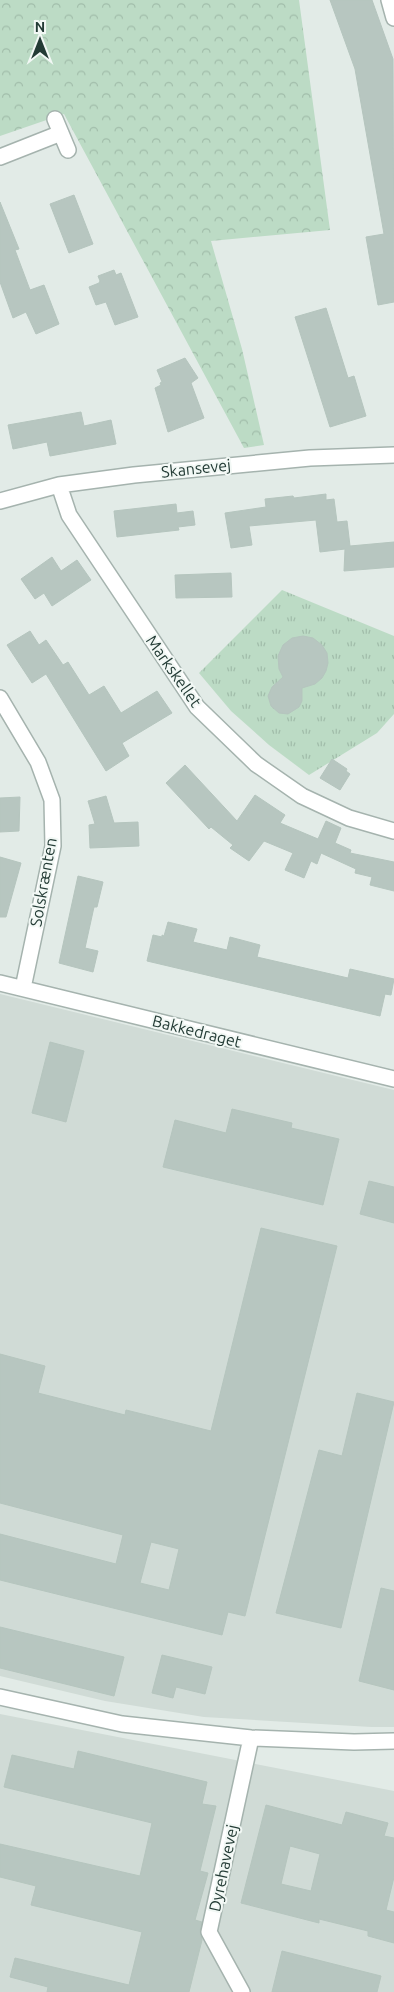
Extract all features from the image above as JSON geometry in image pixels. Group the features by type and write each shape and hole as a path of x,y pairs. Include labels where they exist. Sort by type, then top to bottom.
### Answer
{"street":[{"path":"389,0 394,18"},
{"path":"0,156 58,126 68,150"},
{"name":"Skansevej","path":"0,501 59,485 212,466 310,458 394,455"},
{"name":"Markskellet","path":"59,485 69,515 197,707 256,764 302,796 349,818 394,831"},
{"name":"Solskrænten","path":"0,698 38,762 52,800 53,846 23,988"},
{"name":"Bakkedraget","path":"0,983 394,1079"},
{"path":"0,1697 56,1711 122,1724 251,1738 394,1742"},
{"name":"Dyrehavevej","path":"242,1992 209,1932 251,1738"}],"shaded area":[{"path":"0,994 394,1090 394,1727 204,1717 105,1701 0,1676"},
{"path":"0,1714 394,1791 394,1992 0,1992"}],"green space":[{"path":"0,0 299,0 330,230 211,241 242,349 264,445 244,448 64,114 0,136"},
{"path":"282,590 394,636 394,714 377,733 309,775 269,745 231,711 199,673"}],"building":[{"path":"330,0 372,0 393,59 394,302 378,305 366,237 384,234 355,69"},
{"path":"74,195 93,244 69,253 50,204"},
{"path":"0,202 19,249 15,250 30,290 44,285 59,324 36,334 26,312 13,318 0,282"},
{"path":"114,270 116,275 121,273 138,317 115,325 106,302 96,305 89,287 99,283 98,276"},
{"path":"326,308 348,378 354,376 366,416 330,427 295,317"},
{"path":"185,358 198,378 191,383 204,418 168,432 155,388 161,385 160,383 162,382 157,370"},
{"path":"81,412 84,426 111,420 116,444 50,456 47,442 13,449 8,425"},
{"path":"326,494 326,500 334,499 337,522 347,521 350,546 394,542 394,567 344,571 345,549 320,552 316,520 249,526 252,545 231,548 225,513 266,507 265,499"},
{"path":"176,504 177,513 193,511 195,525 178,527 179,530 117,537 114,511"},
{"path":"52,557 61,571 77,560 91,580 52,606 44,593 35,599 21,579"},
{"path":"231,573 232,597 176,598 175,575"},
{"path":"30,631 39,645 46,640 63,665 68,662 89,695 104,686 121,713 157,691 172,713 122,743 129,756 106,771 46,674 32,683 7,645"},
{"path":"303,636 313,638 322,645 327,653 328,663 326,671 315,684 302,688 302,701 299,707 288,714 279,713 271,706 268,696 272,687 283,677 279,669 278,656 283,645 292,638"},
{"path":"332,759 347,769 346,771 350,774 340,790 320,778"},
{"path":"185,765 237,821 255,795 285,815 280,823 318,839 326,821 341,828 335,843 351,850 350,853 394,862 394,891 370,885 372,877 355,873 356,869 321,853 317,864 311,861 304,878 285,870 293,853 264,841 249,861 230,848 233,845 211,827 209,829 166,783"},
{"path":"106,796 114,823 138,822 139,846 90,848 89,825 95,824 88,801"},
{"path":"20,797 19,831 0,832 0,798"},
{"path":"0,857 21,863 6,917 0,917"},
{"path":"78,876 103,882 97,907 94,907 85,948 98,951 93,972 59,963"},
{"path":"168,922 197,929 193,942 227,950 230,937 260,945 257,957 348,978 350,969 394,979 391,995 385,994 380,1016 147,961 153,935 164,936"},
{"path":"50,1042 84,1051 66,1122 32,1113"},
{"path":"232,1109 292,1123 291,1128 339,1139 323,1205 163,1167 175,1120 226,1133"},
{"path":"369,1181 394,1187 394,1223 360,1214"},
{"path":"261,1228 337,1246 245,1616 228,1612 222,1635 0,1580 0,1534 116,1564 123,1535 0,1503 0,1354 45,1366 38,1393 125,1415 126,1410 211,1431","holes":["151,1542 179,1549 169,1590 140,1583"]},
{"path":"357,1393 394,1402 341,1628 276,1613 319,1450 342,1456"},
{"path":"381,1588 394,1591 394,1690 359,1681"},
{"path":"0,1627 124,1657 114,1696 0,1668"},
{"path":"162,1655 212,1667 205,1694 176,1687 173,1698 152,1693"},
{"path":"78,1751 207,1782 202,1804 216,1806 200,1871 208,1873 195,1920 202,1922 200,1931 202,1940 189,1992 47,1992 48,1987 10,1977 15,1958 129,1985 142,1932 31,1905 36,1886 0,1877 0,1844 140,1876 152,1823 4,1787 12,1755 74,1769"},
{"path":"266,1805 342,1825 346,1812 388,1823 384,1836 394,1838 394,1877 386,1910 394,1912 394,1943 368,1936 368,1931 319,1919 319,1923 241,1903","holes":["290,1846 320,1854 311,1891 281,1884"]},
{"path":"282,1951 381,1976 377,1992 272,1992"}]}
